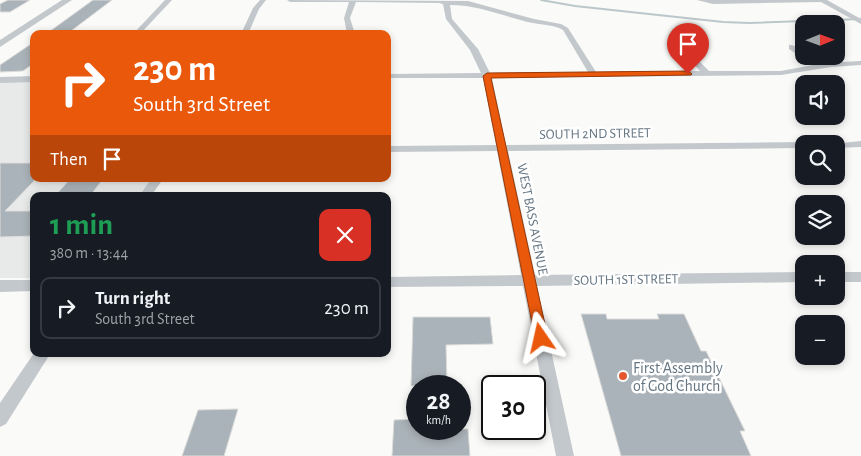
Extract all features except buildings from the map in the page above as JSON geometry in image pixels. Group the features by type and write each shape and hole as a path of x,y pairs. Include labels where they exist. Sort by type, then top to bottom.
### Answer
{"street":[{"path":"0,44 68,0"},
{"path":"140,30 170,0"},
{"path":"246,30 256,8 263,0"},
{"path":"290,0 446,1 468,3 534,21 559,25 566,29 592,74"},
{"path":"700,0 822,0 860,22"},
{"path":"350,30 347,18 352,1"},
{"name":"WEST BASS AVENUE","path":"446,1 449,19 474,49 487,76 565,456"},
{"path":"672,36 707,74"},
{"path":"845,62 861,63"},
{"path":"391,76 781,73 819,65"},
{"path":"0,80 30,79"},
{"path":"845,145 861,144"},
{"name":"SOUTH 2ND STREET","path":"391,149 795,145"},
{"name":"SOUTH 1ST STREET","path":"391,282 795,277"},
{"path":"845,277 861,277"},
{"path":"0,286 30,286"},
{"path":"0,418 40,357"}],"shaded area":[{"path":"0,81 30,81 30,182 149,182 142,192 30,192 30,278 0,278"}],"waterway":[{"path":"541,0 575,6 723,22 750,23 861,19"}],"place":[{"name":"First Assembly of God Church","path":"623,376"}],"route":[{"path":"541,338 487,76 688,74"}]}
